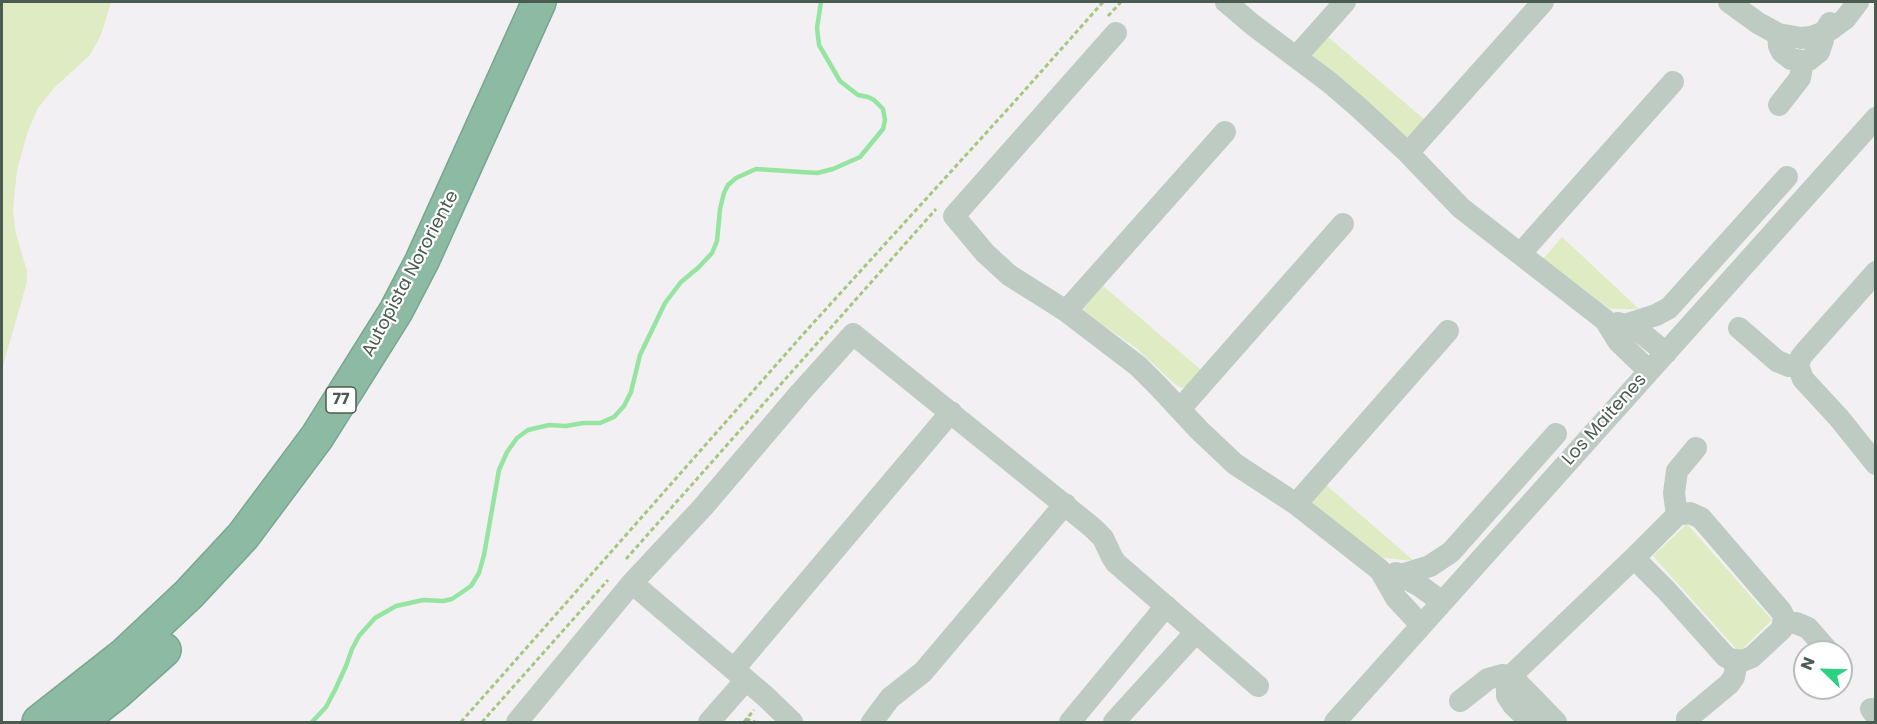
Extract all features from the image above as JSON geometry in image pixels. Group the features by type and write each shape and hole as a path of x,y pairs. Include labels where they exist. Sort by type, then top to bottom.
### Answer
{"highway":[{"name":"Autopista Nororiente","path":"39,723 123,656 189,594 243,536 317,437 390,320 422,261 539,2"},
{"name":"Autopista Nororiente","path":"78,723 155,658 257,553 347,431 397,352 425,302 474,202 563,2"}],"street":[{"path":"1226,2 1253,26 1336,88 1408,153 1461,208 1615,322 1638,330 1666,352"},
{"path":"1296,57 1345,2"},
{"path":"1408,153 1543,2"},
{"path":"1729,2 1753,20 1778,34 1801,38 1823,34 1845,20 1858,2"},
{"path":"1778,34 1782,52 1791,59 1809,60 1819,52 1823,34 1842,2"},
{"path":"1116,33 954,216 985,253 1009,275 1066,311 1138,366 1198,430 1235,464 1296,504 1391,572 1429,591 1442,602"},
{"path":"1779,105 1800,78 1803,61"},
{"path":"1521,254 1673,82"},
{"name":"Los Maitenes","path":"1335,723 1875,118"},
{"path":"1066,311 1225,132"},
{"path":"1615,322 1656,315 1675,302 1787,177"},
{"path":"1179,409 1343,224"},
{"path":"1875,272 1805,352 1798,366 1803,379 1839,418 1875,464"},
{"path":"1615,322 1618,340 1649,371"},
{"path":"1739,328 1777,361 1789,366 1798,366"},
{"path":"1296,504 1448,331"},
{"path":"517,723 632,583 703,507 853,334 1065,504 1103,538 1116,563 1258,686"},
{"path":"709,723 740,675 951,412"},
{"path":"1391,572 1430,566 1451,552 1556,434"},
{"path":"1677,515 1674,493 1677,471 1696,448"},
{"path":"872,723 890,698 931,663 1065,504"},
{"path":"1531,723 1507,696 1507,682 1511,676 1677,515 1690,513 1701,518 1774,603 1784,617 1784,623 1779,633 1752,657 1737,661 1725,656 1634,558"},
{"path":"1391,572 1396,598 1421,625"},
{"path":"632,583 740,675 792,723"},
{"path":"1070,723 1166,606"},
{"path":"1784,623 1796,623 1808,628 1818,640"},
{"path":"1114,723 1196,632"},
{"path":"1687,719 1729,684 1734,677 1737,661"},
{"path":"1460,701 1488,679 1502,675 1511,676 1556,723"}],"path":[{"path":"461,723 806,331 1103,2"},
{"path":"746,719 755,723"}],"green space":[{"path":"2,2 111,2 101,35 90,55 55,87 38,108 28,131 17,170 13,210 16,234 27,271 27,282 2,369"},
{"path":"1327,36 1425,120 1407,137 1312,57 1312,52"},
{"path":"1562,237 1639,309 1610,309 1543,259"},
{"path":"1102,285 1201,370 1189,386 1182,388 1176,385 1136,348 1084,312 1083,308"},
{"path":"1326,485 1414,561 1384,558 1372,552 1313,503"},
{"path":"1687,524 1772,620 1739,652 1653,556"}],"waterway":[{"path":"312,722 326,707 359,636 375,618 396,606 423,600 452,599 471,586 479,573 484,555 499,470 507,452 517,438 528,430 549,425 600,423 614,417 624,406 631,392 640,355 665,303 681,282 712,253 717,241 720,209 728,185 736,178 756,169 817,173 833,169 860,157 883,129 885,120 883,109 874,100 858,95 840,81 819,45 817,28 821,2"}]}
